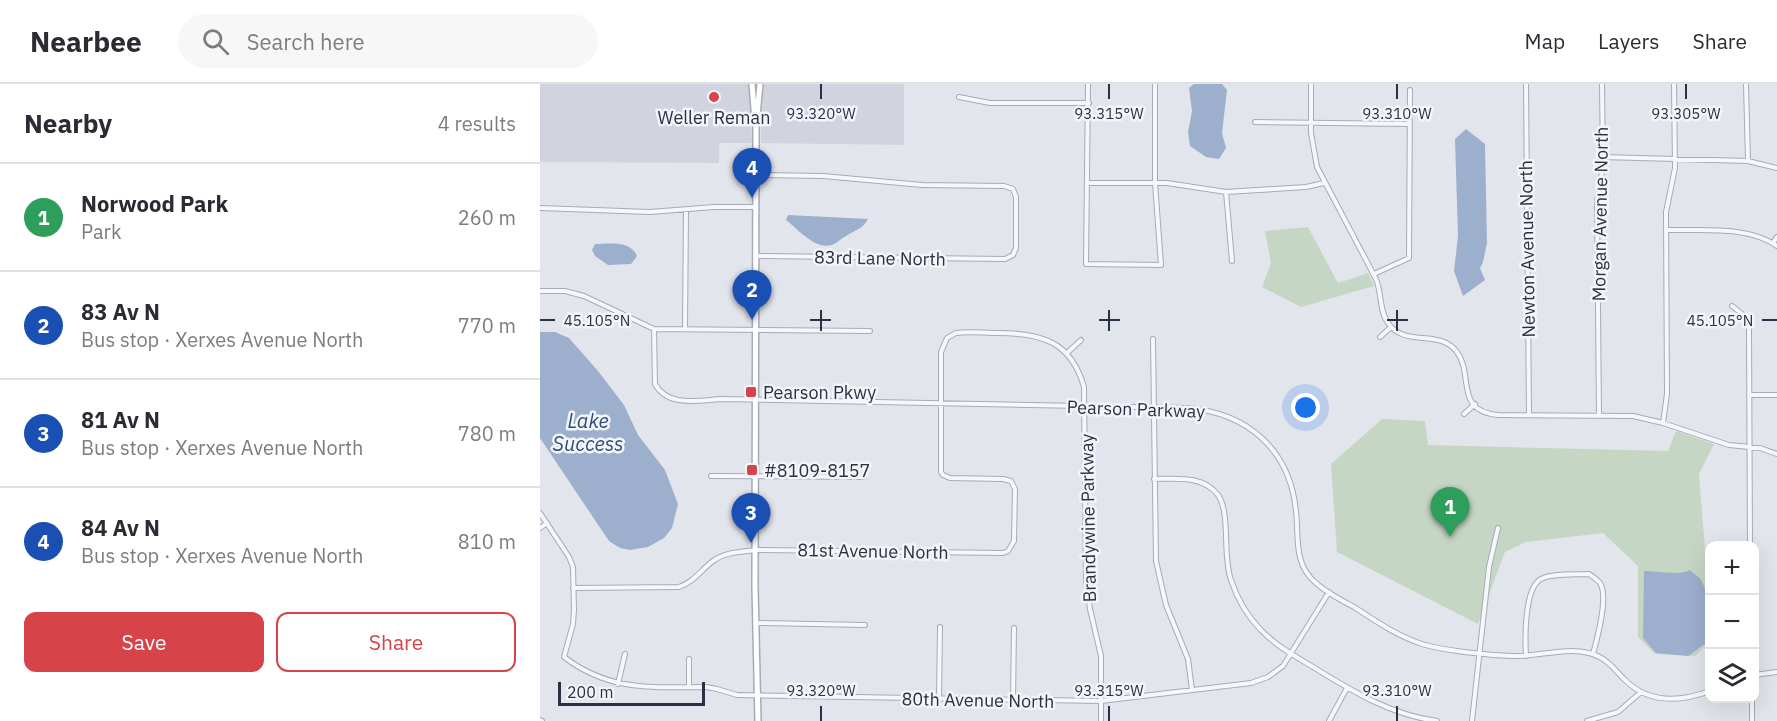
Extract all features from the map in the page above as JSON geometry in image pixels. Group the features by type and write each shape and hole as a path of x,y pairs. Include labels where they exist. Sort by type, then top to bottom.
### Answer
{"street":[{"path":"752,84 756,126"},
{"path":"758,721 755,400 756,126 760,84"},
{"path":"1088,84 1086,264 1161,265 1155,183 1155,84"},
{"path":"1311,84 1314,156 1324,183 1374,274 1379,286 1384,317 1391,327 1406,337 1439,339 1454,348 1464,363 1466,389 1475,404 1486,412 1498,415 1633,417 1663,423 1729,445 1760,448 1777,454"},
{"name":"Newton Avenue North","path":"1526,84 1529,415"},
{"name":"Morgan Avenue North","path":"1599,416 1596,201 1602,175 1602,84"},
{"path":"1663,423 1667,394 1667,203 1673,185 1675,158 1674,84"},
{"path":"1746,84 1748,161"},
{"path":"1374,274 1409,258 1410,90"},
{"path":"959,97 990,103 1089,103"},
{"path":"1256,122 1410,124"},
{"path":"1602,157 1748,161 1777,168"},
{"name":"83rd Lane North","path":"756,174 823,176 922,185 1004,186 1013,189 1016,196 1016,248 1013,255 1005,259 756,256"},
{"path":"1087,183 1155,183 1226,192 1306,187 1324,183"},
{"path":"1226,192 1232,261"},
{"path":"540,208 650,212 714,207 756,207"},
{"path":"685,330 686,210"},
{"path":"1666,230 1730,231 1759,237 1775,244 1777,237"},
{"path":"540,291 565,291 584,296 654,329 870,331"},
{"path":"1732,306 1742,313 1748,323 1750,541"},
{"path":"1380,337 1391,327"},
{"name":"Pearson Parkway","path":"654,329 654,380 660,391 681,401 755,400 1154,407 1204,409 1218,413 1246,425 1269,445 1278,457 1292,484 1302,565 1314,582 1329,592 1406,638 1437,648 1526,656 1577,651 1593,654"},
{"name":"Brandywine Parkway","path":"940,404 941,352 947,338 961,332 1032,334 1053,342 1067,353 1081,376 1086,406 1086,579 1090,609 1101,656 1101,721"},
{"path":"1153,339 1155,545 1158,576 1166,605 1186,652 1192,690"},
{"path":"1067,353 1081,340"},
{"path":"1749,395 1777,395"},
{"name":"81st Avenue North","path":"573,588 679,587 692,581 706,566 722,555 755,550 1003,553 1012,548 1014,541 1014,484 1003,479 950,478 943,475 940,468 940,404"},
{"path":"1464,414 1475,404"},
{"path":"711,476 864,477"},
{"path":"1154,479 1196,481 1204,484 1221,500 1225,516 1228,569 1240,601 1263,632 1292,654 1347,688 1386,708 1437,721"},
{"path":"540,513 571,562 573,588"},
{"path":"540,528 547,523"},
{"path":"1472,721 1489,567 1498,528"},
{"path":"1526,656 1530,595 1536,583 1548,577 1589,574 1600,583 1603,596 1593,654 1613,666 1626,681 1641,692 1655,697 1677,700 1705,693"},
{"name":"80th Avenue North","path":"573,588 573,624 564,657 590,674 618,684 636,687 717,689 737,696 1101,701 1260,681 1276,672 1292,654 1329,592"},
{"path":"756,623 865,625"},
{"path":"939,699 940,627"},
{"path":"1013,700 1014,628"},
{"path":"618,684 625,654"},
{"path":"689,659 689,687"},
{"path":"1759,674 1777,672"},
{"path":"1329,721 1347,688"},
{"path":"1587,721 1618,712 1641,692"},
{"path":"1752,703 1752,721"}],"shaded area":[{"path":"540,84 750,84 752,143 719,143 719,163 540,162"},
{"path":"764,84 904,84 904,145 761,143"}],"green space":[{"path":"1308,227 1338,283 1368,273 1374,286 1301,307 1262,287 1271,263 1265,231"},
{"path":"1382,419 1425,421 1428,445 1668,451 1676,431 1714,444 1699,474 1705,548 1705,646 1695,656 1655,654 1638,637 1638,566 1603,533 1526,542 1505,552 1478,624 1337,552 1331,464"}],"water":[{"path":"1194,84 1222,84 1227,90 1222,133 1226,148 1219,159 1206,157 1190,146 1188,132 1192,111 1189,88"},
{"path":"1466,129 1485,144 1487,243 1480,268 1485,280 1463,296 1454,271 1458,236 1455,139"},
{"path":"788,215 868,219 864,225 828,246 815,243 802,234 786,220"},
{"path":"595,244 625,245 630,247 637,256 631,264 608,265 595,256 592,250"},
{"name":"Lake Success","path":"540,332 555,332 569,338 624,405 638,435 665,470 678,504 672,528 664,538 648,547 630,550 620,548 609,541 540,438"},
{"path":"1690,570 1704,586 1705,644 1688,656 1656,653 1643,638 1644,571 1685,572"}],"place":[{"name":"Weller Reman","path":"714,97"},
{"name":"84 Av N","path":"752,198"},
{"name":"83 Av N","path":"752,320"},
{"name":"Pearson Pkwy","path":"751,392"},
{"name":"#8109-8157","path":"752,470"},
{"name":"Norwood Park","path":"1450,537"},
{"name":"81 Av N","path":"751,543"}]}
